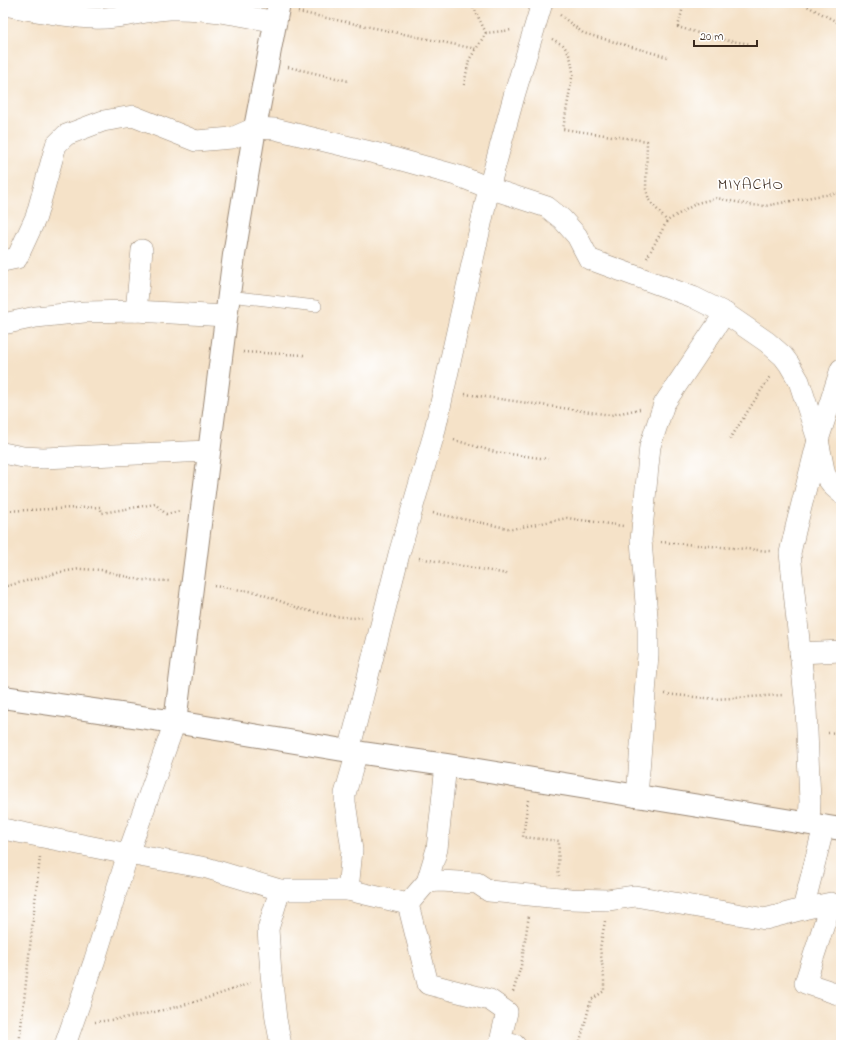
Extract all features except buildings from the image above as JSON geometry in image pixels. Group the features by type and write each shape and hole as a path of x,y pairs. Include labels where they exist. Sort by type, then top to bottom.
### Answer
{"street":[{"path":"3,5 67,16 95,19 127,9 277,12 255,128 234,256 175,722 128,854 65,1045"},
{"path":"348,890 352,850 345,794 384,615 399,554 434,434 489,188 514,96 549,7"},
{"path":"3,261 17,258 36,217 56,145 66,135 103,121 133,116 196,141 232,138 255,128 275,129 383,155 459,176 489,188 547,207 562,219 577,236 589,259 692,297 725,313 767,342 783,356 799,381 818,440 824,475 841,493"},
{"path":"136,311 142,250"},
{"path":"3,324 36,317 84,312 228,306"},
{"path":"637,796 648,655 648,629 641,534 650,446 664,404 725,313"},
{"path":"803,909 824,826 810,801 804,694 790,553 818,440 841,369"},
{"path":"3,453 23,457 43,458 210,450"},
{"path":"800,653 841,651"},
{"path":"3,697 175,722 353,752 446,765 531,780 824,826"},
{"path":"408,904 427,882 437,849 446,765"},
{"path":"3,829 207,868 280,890 348,890 408,904"},
{"path":"427,882 440,881 477,883 489,891 564,898 608,900 636,896 765,919 836,902"},
{"path":"280,890 268,929 271,974 281,1045"},
{"path":"836,902 805,983 841,995"},
{"path":"408,904 428,984 490,1000 508,1012 500,1042 515,1045"}],"lane":[{"path":"228,306 316,306"}],"path":[{"path":"474,3 473,6 486,32"},
{"path":"684,3 678,27 718,39 751,44"},
{"path":"806,3 807,6 841,24"},
{"path":"549,7 584,33 667,57"},
{"path":"464,85 469,60 476,49"},
{"path":"268,62 349,81"},
{"path":"638,276 667,221 697,203 717,198 750,205 765,206 816,196 841,193"},
{"path":"222,350 305,355"},
{"path":"730,439 783,356"},
{"path":"444,391 611,415 664,404"},
{"path":"434,434 495,452 548,459"},
{"path":"3,512 100,507 102,513 155,504 166,514 202,507"},
{"path":"413,509 512,530 567,518 641,534 790,553"},
{"path":"399,554 507,574"},
{"path":"3,587 60,572 86,569 101,570 140,580 192,583 256,592 301,609 333,616 353,618 384,615"},
{"path":"646,692 715,699 804,694"},
{"path":"531,780 524,837 559,841 559,881 564,898"},
{"path":"19,1045 42,837"},
{"path":"508,1012 521,966 532,895"},
{"path":"579,1045 591,1000 604,991 604,978 600,948 608,900"},
{"path":"72,1025 109,1021 178,1007 232,990 271,974"}],"district":[{"name":"MIYACHO","path":"751,183"}]}
